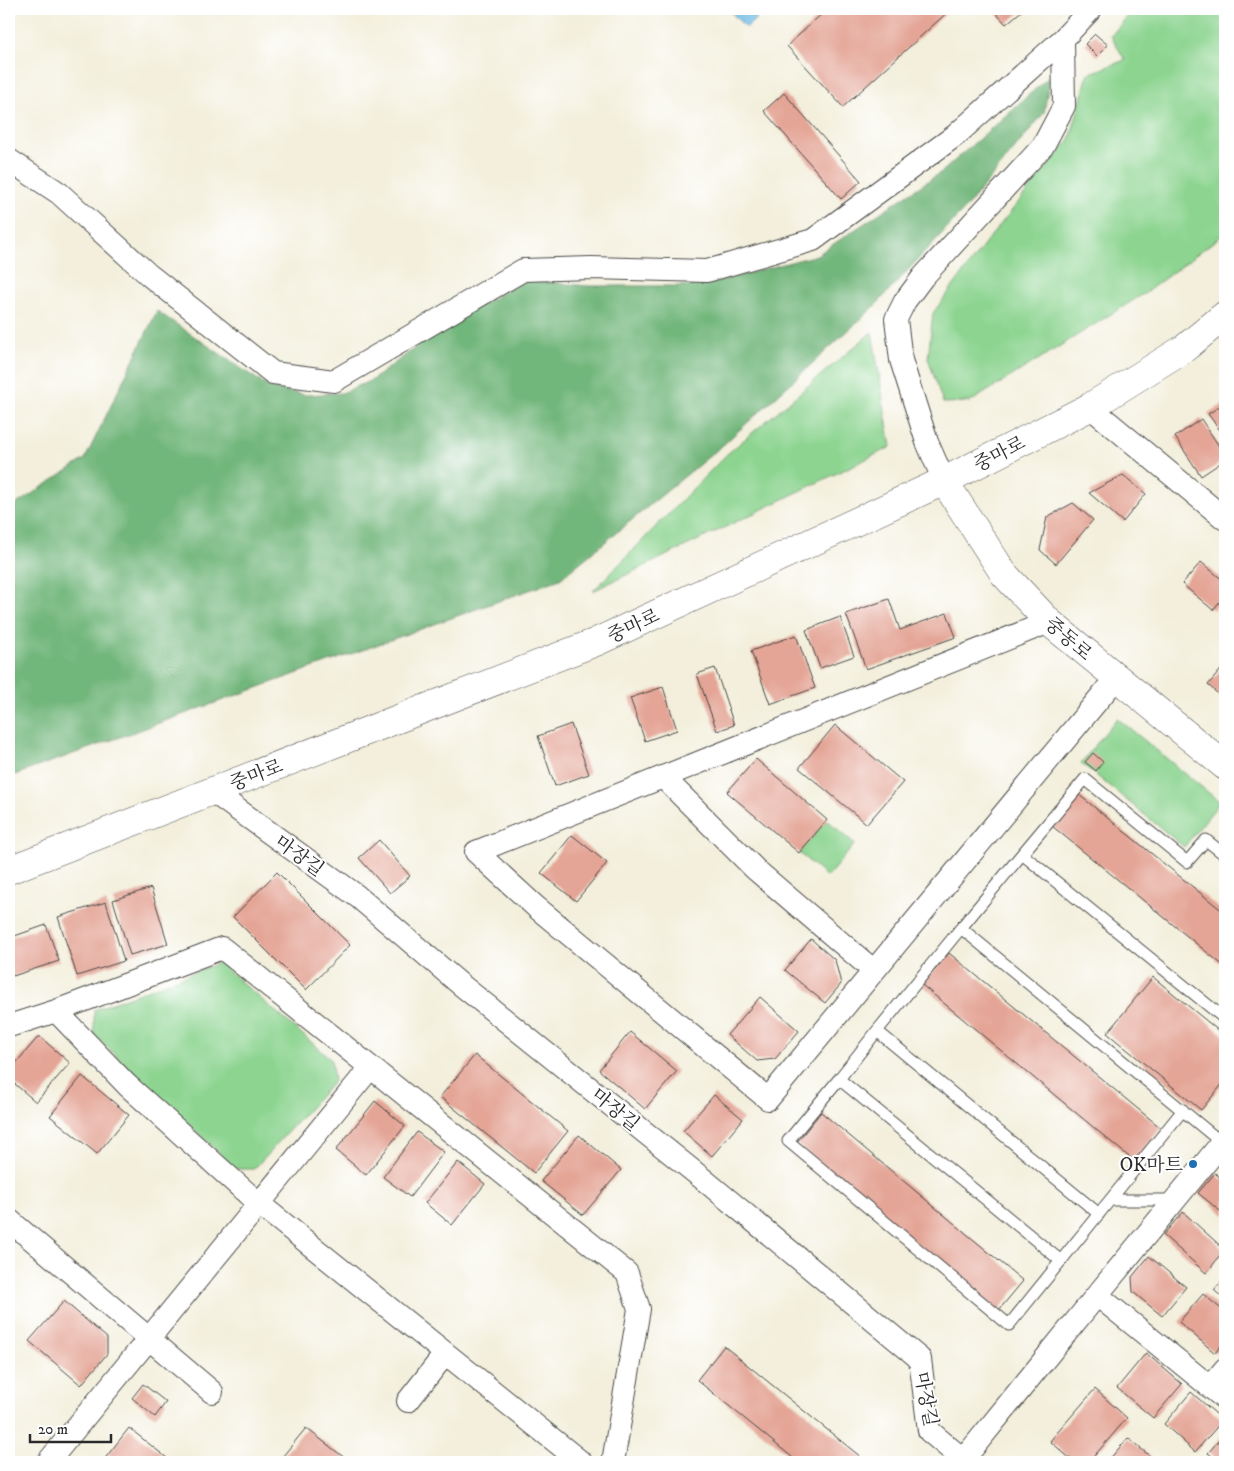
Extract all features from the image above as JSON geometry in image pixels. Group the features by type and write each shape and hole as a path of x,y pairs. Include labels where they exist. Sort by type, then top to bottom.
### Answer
{"street":[{"path":"9,160 59,193 149,275 273,374 334,381 522,270 590,268 707,271 813,240 956,135 1063,39 1091,9"},
{"path":"944,481 927,442 901,360 896,319 905,301 924,277 1043,146 1064,106 1063,39"},
{"name":"중마로","path":"9,870 596,642 944,481 1090,407 1185,348 1225,315"},
{"path":"1090,407 1222,511"},
{"name":"중동로","path":"944,481 1004,574 1050,622 1225,766"},
{"path":"1050,622 476,852 536,907 768,1099 1117,678"},
{"path":"663,777 755,869 874,970"},
{"name":"마장길","path":"212,791 357,896 460,984 703,1179 920,1359 930,1431 964,1461"},
{"path":"9,1026 56,1012 222,948 627,1273 639,1309 613,1462"},
{"path":"56,1012 127,1085 258,1203 581,1462"},
{"path":"48,1462 370,1068"},
{"path":"964,1461 1224,1141"},
{"path":"9,1220 147,1340 212,1392"},
{"path":"1097,1295 1218,1393 1225,1369"},
{"path":"408,1401 445,1354"}],"lane":[{"path":"1183,1110 1009,1325 788,1141 1085,779 1187,862 1206,840 1225,855"},
{"path":"1022,854 1225,1019"},
{"path":"961,928 1183,1110 1224,1141"},
{"path":"877,1031 1099,1214"},
{"path":"839,1079 1061,1260"},
{"path":"1110,1200 1175,1200"}],"green space":[{"path":"1133,9 1225,9 1225,233 1145,293 970,402 943,403 928,358 933,313 991,236 1070,139 1088,74 1125,60 1111,36"},
{"path":"1050,76 1044,113 970,203 874,307 723,445 560,579 9,777 9,509 85,459 157,311 270,388 306,395 342,393 372,380 450,322 526,280 588,286 701,286 817,255 943,171"},
{"path":"872,332 891,447 593,591 726,455"},
{"path":"1117,718 1220,802 1184,847 1081,763"},
{"path":"827,820 855,844 827,877 799,853"},
{"path":"219,963 331,1059 334,1081 254,1169 236,1169 94,1035 94,1010"}],"water":[{"path":"728,9 766,9 746,28"}],"building":[{"path":"827,9 951,9 843,107 787,46"},
{"path":"992,9 1024,9 1006,24"},
{"path":"1095,34 1108,45 1097,56 1085,44"},
{"path":"784,93 861,181 841,199 764,111"},
{"path":"1225,403 1225,437 1208,414"},
{"path":"1201,419 1225,455 1225,460 1201,476 1175,437"},
{"path":"1123,475 1146,494 1123,522 1089,493"},
{"path":"1073,503 1093,520 1056,564 1040,550 1047,517"},
{"path":"1201,562 1225,582 1225,595 1213,610 1182,584"},
{"path":"889,599 900,630 947,613 956,637 866,669 846,614"},
{"path":"840,617 854,656 820,668 806,630"},
{"path":"796,635 815,688 770,704 751,651"},
{"path":"1225,665 1225,700 1208,685"},
{"path":"715,668 734,725 717,731 697,674"},
{"path":"663,687 677,730 645,741 630,698"},
{"path":"571,724 589,774 555,786 538,736"},
{"path":"835,725 903,782 867,824 799,768"},
{"path":"1093,753 1103,762 1096,771 1085,762"},
{"path":"756,759 827,820 799,853 727,792"},
{"path":"1078,794 1225,913 1225,967 1052,826"},
{"path":"572,835 607,863 576,901 541,873"},
{"path":"379,840 410,876 390,893 359,858"},
{"path":"277,872 350,945 306,990 233,917"},
{"path":"151,888 168,944 130,955 113,900"},
{"path":"106,902 124,961 77,976 58,917"},
{"path":"46,925 59,961 13,976 9,964 9,938"},
{"path":"811,939 835,960 841,984 825,1003 785,970"},
{"path":"949,953 1161,1128 1134,1161 922,985"},
{"path":"1153,977 1225,1036 1225,1081 1201,1110 1107,1033"},
{"path":"760,997 799,1031 775,1059 757,1061 727,1035"},
{"path":"630,1032 677,1071 645,1109 599,1070"},
{"path":"39,1036 70,1063 36,1102 9,1079 9,1071"},
{"path":"475,1055 568,1131 534,1173 440,1097"},
{"path":"82,1076 129,1115 97,1154 50,1116"},
{"path":"714,1095 743,1119 712,1156 683,1131"},
{"path":"375,1101 405,1126 366,1175 336,1150"},
{"path":"821,1112 1023,1281 998,1311 796,1143"},
{"path":"417,1132 444,1152 410,1197 383,1177"},
{"path":"579,1135 621,1170 583,1215 541,1181"},
{"path":"458,1162 485,1184 452,1225 425,1203"},
{"path":"1215,1173 1225,1182 1225,1215 1198,1193"},
{"path":"1183,1212 1225,1250 1206,1273 1163,1235"},
{"path":"1149,1256 1186,1287 1162,1316 1133,1292 1132,1277"},
{"path":"1225,1277 1225,1300 1214,1290"},
{"path":"1203,1294 1225,1312 1225,1341 1215,1353 1179,1322"},
{"path":"64,1301 107,1338 107,1354 81,1385 29,1341"},
{"path":"724,1346 867,1462 798,1462 697,1380"},
{"path":"1146,1353 1182,1384 1153,1418 1117,1388"},
{"path":"143,1384 166,1402 155,1417 132,1398"},
{"path":"1095,1389 1127,1418 1089,1462 1074,1462 1050,1441"},
{"path":"1191,1392 1223,1420 1195,1452 1164,1424"},
{"path":"129,1428 172,1462 103,1461"},
{"path":"306,1428 350,1462 278,1462"},
{"path":"1225,1433 1225,1462 1219,1462 1208,1453"},
{"path":"1128,1438 1157,1462 1107,1462"}],"place":[{"name":"OK마트","path":"1193,1164"}]}
